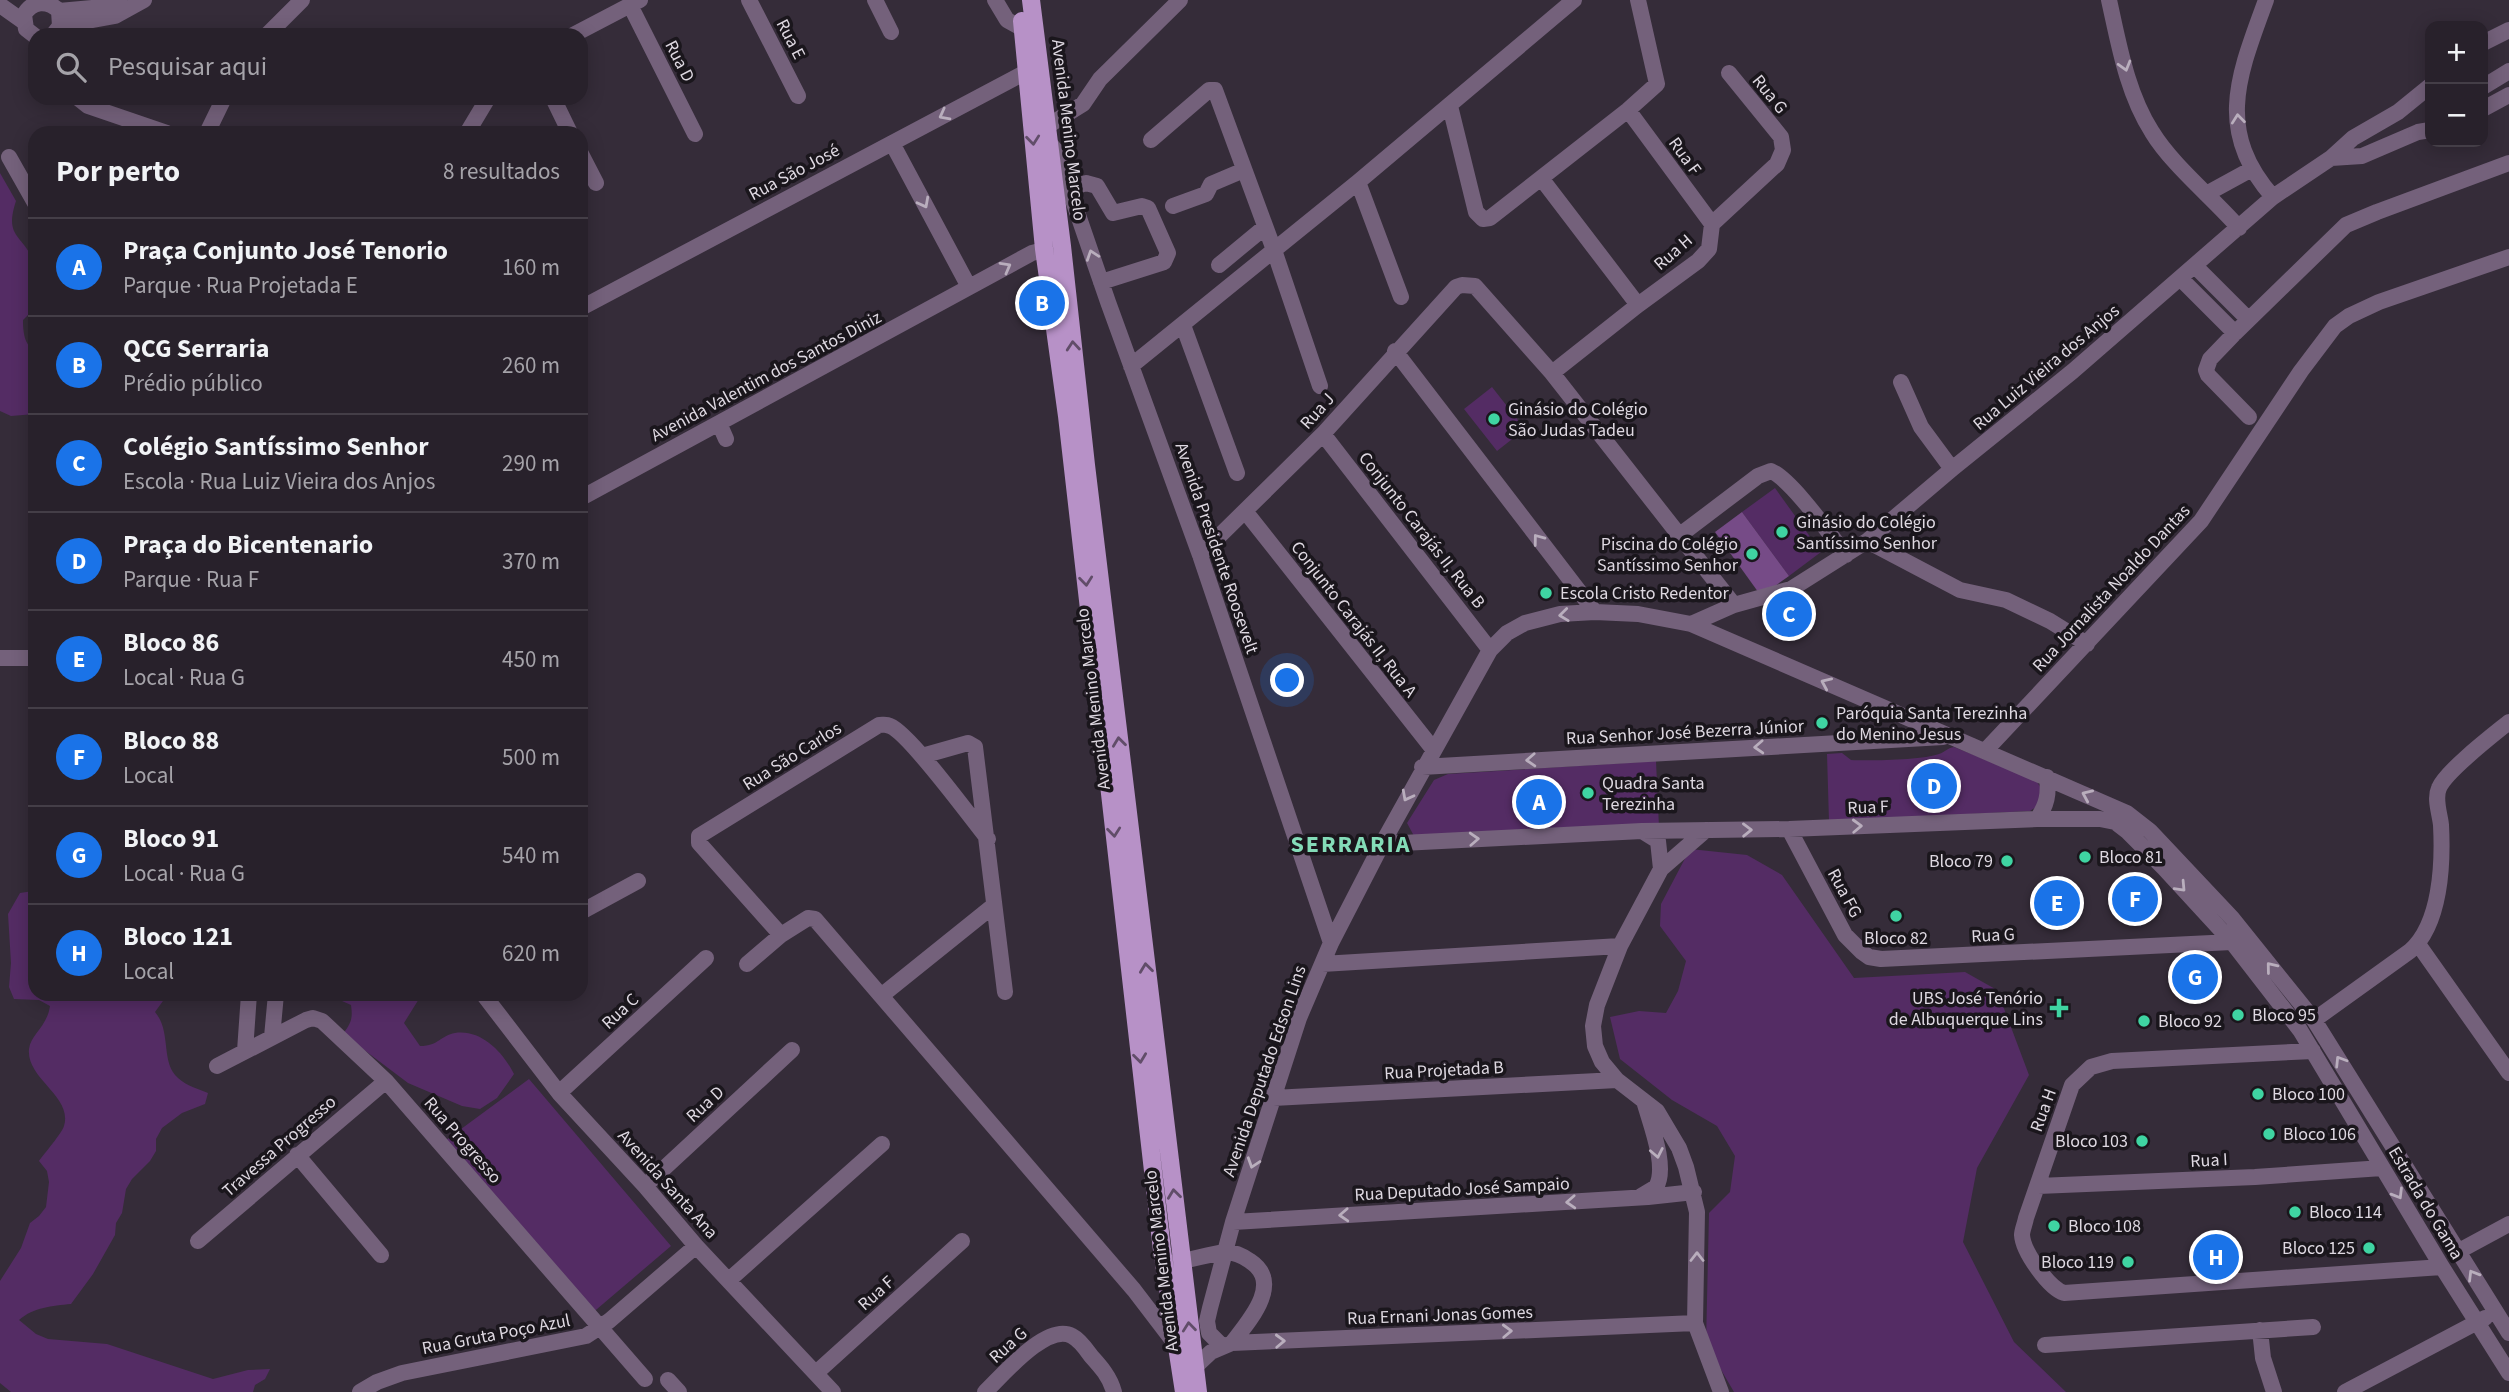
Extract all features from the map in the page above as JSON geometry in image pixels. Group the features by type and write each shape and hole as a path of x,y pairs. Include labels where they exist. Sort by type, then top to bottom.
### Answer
{"main road":[{"name":"Avenida Menino Marcelo","path":"1019,0 1026,72 1053,247"},
{"name":"Avenida Menino Marcelo","path":"1031,0 1047,134 1067,416 1173,1263 1195,1367 1186,1390"},
{"name":"Avenida Menino Marcelo","path":"1173,1263 1176,1345 1186,1390"}],"street":[{"path":"57,28 119,0"},
{"path":"57,28 115,16 144,0"},
{"path":"274,28 302,0"},
{"name":"Rua E","path":"749,0 798,96"},
{"path":"875,0 891,32"},
{"path":"995,0 1007,20 1023,29"},
{"path":"1047,134 1083,104 1100,79 1180,0"},
{"path":"1131,366 1450,106 1574,0"},
{"path":"1450,106 1476,212 1483,219 1490,218 1628,110 1657,84 1638,0"},
{"path":"2109,0 2134,97 2151,131 2162,147 2239,228"},
{"path":"2266,0 2237,86 2239,128 2250,170 2273,197"},
{"path":"28,31 24,15 29,2 48,2 57,28"},
{"path":"587,28 635,3"},
{"name":"Rua D","path":"635,3 695,134"},
{"path":"0,5 24,22"},
{"path":"2488,40 2509,30"},
{"path":"2488,85 2509,71"},
{"name":"Rua São José","path":"588,304 1026,72"},
{"name":"Rua G","path":"1729,74 1781,137"},
{"path":"1151,140 1209,90 1215,90 1320,386"},
{"path":"2331,158 2353,138 2398,111 2425,90"},
{"path":"2488,106 2509,95"},
{"path":"90,105 146,126"},
{"path":"210,126 221,105"},
{"path":"471,126 484,105"},
{"path":"556,105 567,126"},
{"name":"Rua F","path":"1628,110 1712,224"},
{"name":"Rua Luiz Vieira dos Anjos","path":"1691,624 1734,606 1791,589 1867,541 2073,371 2273,197 2331,158 2362,156 2424,131"},
{"name":"Avenida Presidente Roosevelt","path":"1047,134 1056,151 1200,555 1331,943"},
{"name":"Rua H","path":"1552,373 1705,254 1711,241 1712,224 1777,164 1783,150 1781,137"},
{"path":"892,143 969,287"},
{"path":"9,157 28,191"},
{"path":"2249,418 2208,375 2207,364 2248,319 2346,225 2509,163"},
{"path":"588,168 596,183"},
{"path":"1173,205 1206,194 1211,184 1244,170"},
{"path":"2208,193 2250,170"},
{"path":"1541,178 1638,304"},
{"path":"1358,182 1401,297"},
{"path":"1069,189 1086,183 1100,187 1109,210 1113,213 1142,206 1149,208 1168,253 1164,262 1101,282"},
{"path":"1219,265 1265,227"},
{"name":"Avenida Valentim dos Santos Diniz","path":"588,494 1032,253 1053,247"},
{"name":"Rua Jornalista Noaldo Dantas","path":"1984,751 2200,521 2301,371 2336,326 2349,316 2379,302 2509,257"},
{"path":"2195,266 2248,319"},
{"path":"2181,279 2235,332"},
{"name":"Rua J","path":"1200,555 1323,434 1395,351 1456,287 1469,284 1475,286 1552,373"},
{"path":"1183,325 1237,473"},
{"path":"1395,351 1595,612"},
{"path":"1552,373 1734,606"},
{"path":"1901,382 1921,427 1952,469"},
{"path":"719,423 726,439"},
{"name":"Conjunto Carajás II, Rua B","path":"1323,434 1490,650"},
{"path":"1680,536 1758,476 1771,471 1797,495 1846,555"},
{"name":"Conjunto Carajás II, Rua A","path":"1245,512 1433,749"},
{"path":"1867,541 1960,590 2006,600 2050,621 2087,644"},
{"name":"Avenida Deputado Edson Lins","path":"1227,1345 1209,1333 1207,1321 1224,1252 1299,1018 1331,943 1422,767 1490,650 1507,633 1525,623 1560,614 1595,612 1638,614 1691,624 2127,813 2150,831 2232,918 2314,1020 2509,1333"},
{"path":"0,658 28,658"},
{"path":"2314,1020 2418,944 2431,921 2442,859 2437,795 2441,785 2509,722"},
{"name":"Rua São Carlos","path":"781,935 699,843 699,836 879,725 885,724 895,729 922,757 988,839"},
{"name":"Rua Senhor José Bezerra Júnior","path":"1422,767 1949,737"},
{"path":"922,757 968,743 973,744 988,839 993,906 1005,992"},
{"path":"2037,819 2045,809 2048,799 2047,777"},
{"name":"Rua F","path":"1381,844 1642,831 2100,819 2115,822 2128,832 2232,942"},
{"name":"Rua FG","path":"1789,829 1845,935 1869,957 1881,959"},
{"path":"1706,830 1661,869 1620,946 1597,1005 1593,1026 1595,1046 1602,1062 1617,1080 1657,1111 1679,1148 1694,1192 1697,1235 1695,1323 1721,1392"},
{"path":"1642,831 1658,841 1661,869"},
{"path":"588,908 638,881"},
{"path":"881,996 993,906"},
{"path":"747,964 781,935 811,917 815,919 1134,1290 1176,1345"},
{"path":"2232,942 2313,1051"},
{"name":"Rua G","path":"1881,959 2232,942"},
{"path":"2418,944 2509,1073"},
{"path":"1322,964 1620,946"},
{"name":"Rua C","path":"559,1093 706,958"},
{"path":"244,1051 248,1001"},
{"path":"272,1037 275,1001"},
{"name":"Avenida Santa Ana","path":"488,1001 559,1093 696,1246 833,1392"},
{"name":"Rua Progresso","path":"217,1066 306,1020 317,1019 386,1081 645,1379"},
{"name":"Rua D","path":"645,1186 792,1050"},
{"name":"Rua H","path":"2313,1051 2112,1061 2091,1067 2080,1076 2067,1097 2026,1219 2023,1239 2031,1258 2049,1283 2064,1293 2442,1267"},
{"name":"Estrada do Gama","path":"2313,1051 2442,1267 2509,1373"},
{"name":"Rua Projetada B","path":"1273,1098 1617,1080"},
{"name":"Travessa Progresso","path":"198,1241 386,1081"},
{"path":"1639,1198 1656,1187 1661,1174 1659,1156 1643,1099"},
{"path":"729,1280 883,1144"},
{"path":"297,1155 382,1255"},
{"name":"Rua I","path":"2038,1186 2255,1177 2382,1168"},
{"name":"Rua Deputado José Sampaio","path":"1233,1222 1639,1198 1694,1192"},
{"path":"2459,1251 2509,1224"},
{"name":"Rua F","path":"816,1373 962,1241"},
{"name":"Rua Gruta Poço Azul","path":"360,1392 377,1382 402,1373 586,1336 696,1246"},
{"path":"1173,1263 1224,1252 1246,1258 1263,1272 1265,1279 1264,1294 1227,1345 1212,1352 1195,1367"},
{"path":"2345,1392 2496,1312"},
{"name":"Rua Ernani Jonas Gomes","path":"1227,1345 1695,1323"},
{"path":"2045,1345 2313,1326"},
{"path":"2260,1330 2263,1358 2274,1392"},
{"name":"Rua G","path":"985,1392 1041,1340 1059,1333 1073,1336 1084,1347 1110,1378 1114,1392"}],"shaded area":[{"path":"0,173 16,201 13,229 28,252 28,315 23,320 28,344 28,415 11,416 0,411"},
{"name":"Ginásio do Colégio São Judas Tadeu","path":"1492,387 1525,429 1497,451 1464,409"},
{"name":"Ginásio do Colégio Santíssimo Senhor","path":"1775,488 1821,552 1789,576 1742,512"},
{"name":"Piscina do Colégio Santíssimo Senhor","path":"1742,512 1789,576 1761,596 1715,532"},
{"path":"1954,747 2036,780 2043,792 2039,805 2030,811 1829,821 1827,754 1842,753 1851,760 1896,760 1932,756"},
{"path":"1656,761 1659,827 1414,836 1407,823 1434,780 1448,774"},
{"path":"1690,849 1747,855 1782,875 1854,978 1965,972 1997,990 2029,1075 1977,1168 1963,1242 2014,1342 2066,1392 1734,1392 1706,1344 1709,1213 1730,1192 1735,1156 1717,1126 1672,1100 1620,1059 1610,1017 1639,1011 1666,1013 1678,991 1686,961 1660,926 1661,904"},
{"path":"28,892 28,1000 14,999 9,987 11,963 8,914 20,893"},
{"path":"41,1001 163,1001 155,1012 163,1028 169,1064 181,1081 208,1093 205,1104 182,1113 162,1128 156,1139 156,1151 126,1189 115,1235 93,1274 71,1304 37,1310 19,1320 36,1334 48,1339 107,1344 213,1379 248,1370 270,1369 265,1379 255,1385 253,1392 11,1392 0,1383 0,1281 21,1248 30,1223 46,1207 49,1182 47,1171 39,1161 64,1126 62,1106 30,1060 30,1044 46,1019 50,1006"},
{"path":"342,1001 418,1001 404,1023 420,1046 432,1044 455,1033 474,1035 497,1050 514,1074 497,1098 480,1109 462,1106 408,1083 343,1034 351,1021 351,1005"},
{"path":"529,1079 671,1246 590,1315 438,1146"}],"place":[{"name":"QCG Serraria","path":"1042,303"},
{"name":"Ginásio do Colégio São Judas Tadeu","path":"1494,419"},
{"name":"Ginásio do Colégio Santíssimo Senhor","path":"1782,532"},
{"name":"Piscina do Colégio Santíssimo Senhor","path":"1752,554"},
{"name":"Escola Cristo Redentor","path":"1546,593"},
{"name":"Colégio Santíssimo Senhor","path":"1789,614"},
{"name":"Paróquia Santa Terezinha do Menino Jesus","path":"1822,723"},
{"name":"Praça do Bicentenario","path":"1934,786"},
{"name":"Quadra Santa Terezinha","path":"1588,793"},
{"name":"Praça Conjunto José Tenorio","path":"1539,802"},
{"name":"Bloco 81","path":"2085,857"},
{"name":"Bloco 79","path":"2007,861"},
{"name":"Bloco 88","path":"2135,899"},
{"name":"Bloco 86","path":"2057,903"},
{"name":"Bloco 82","path":"1896,916"},
{"name":"Bloco 91","path":"2195,977"},
{"name":"UBS José Tenório de Albuquerque Lins","path":"2059,1008"},
{"name":"Bloco 95","path":"2238,1015"},
{"name":"Bloco 92","path":"2144,1021"},
{"name":"Bloco 100","path":"2258,1094"},
{"name":"Bloco 106","path":"2269,1134"},
{"name":"Bloco 103","path":"2142,1141"},
{"name":"Bloco 114","path":"2295,1212"},
{"name":"Bloco 108","path":"2054,1226"},
{"name":"Bloco 125","path":"2369,1248"},
{"name":"Bloco 121","path":"2216,1257"},
{"name":"Bloco 119","path":"2128,1262"}],"district":[{"name":"SERRARIA","path":"1351,844"}]}
